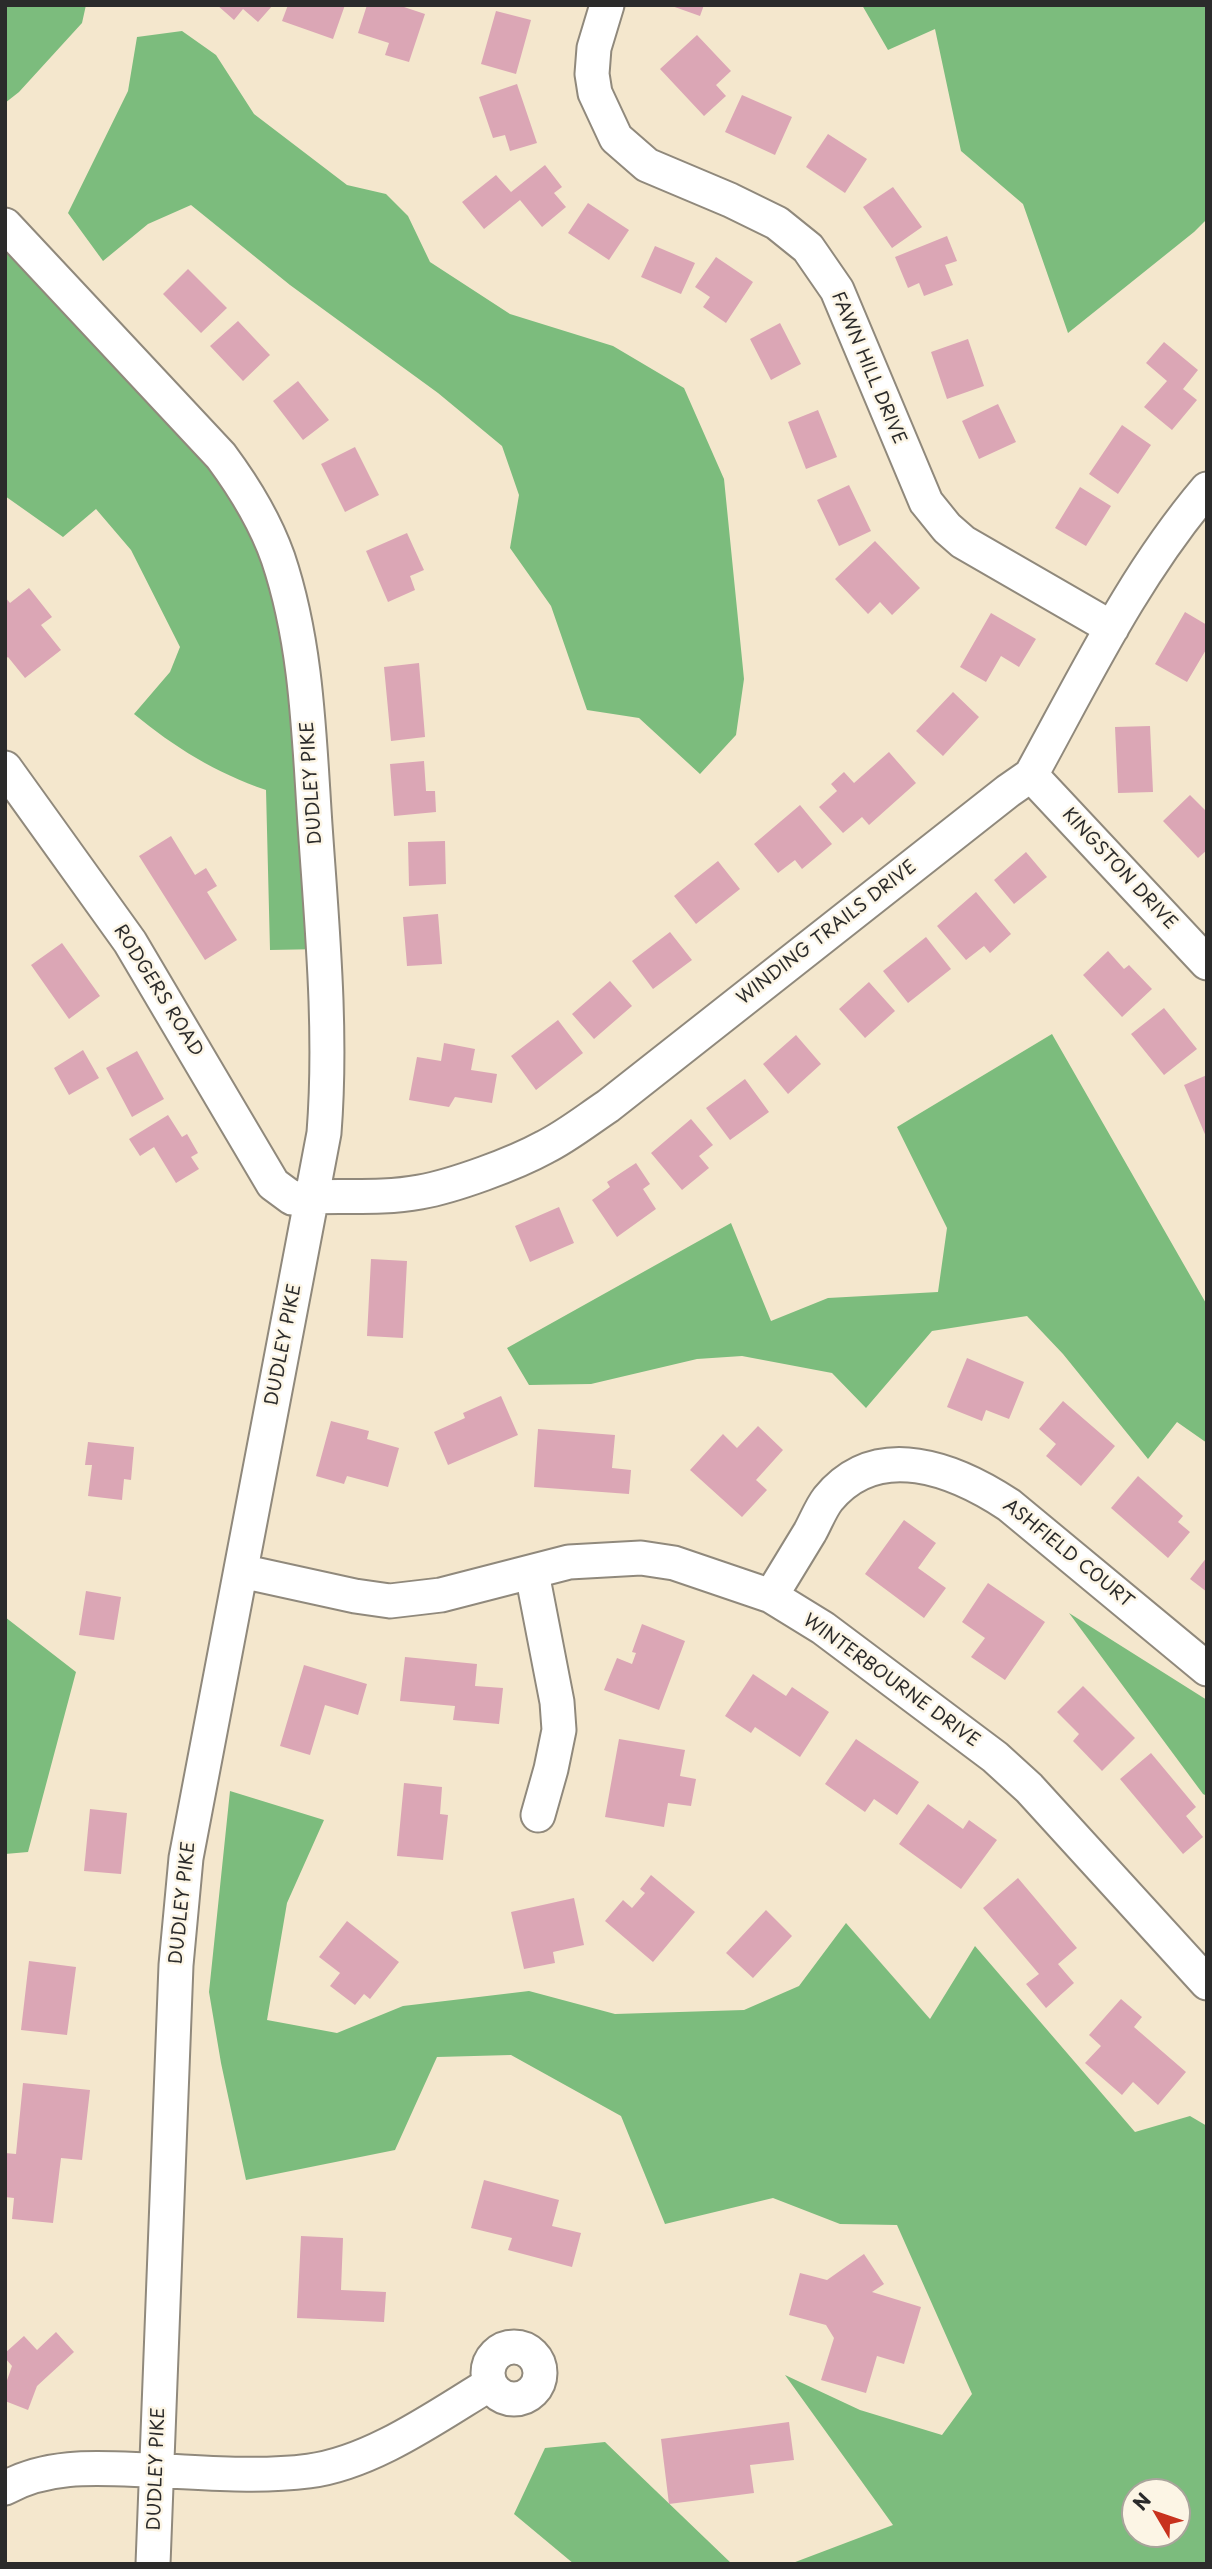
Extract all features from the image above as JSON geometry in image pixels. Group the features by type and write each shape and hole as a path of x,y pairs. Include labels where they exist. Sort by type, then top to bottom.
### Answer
{"street":[{"name":"FAWN HILL DRIVE","path":"603,6 594,48 592,74 595,93 616,138 647,165 777,223 808,248 837,290 926,502 947,528 964,542 1112,628"},
{"name":"DUDLEY PIKE","path":"5,225 221,456 240,482 278,557 294,617 305,684 319,879 328,1076 324,1133 186,1858 176,1965 153,2564"},
{"name":"WINDING TRAILS DRIVE","path":"314,1196 360,1198 421,1192 484,1172 546,1147 608,1106 1008,790 1031,775 1142,575 1186,513 1207,489"},
{"name":"RODGERS ROAD","path":"5,768 130,942 273,1184 292,1198 314,1196"},
{"name":"KINGSTON DRIVE","path":"1031,775 1207,963"},
{"name":"ASHFIELD COURT","path":"771,1596 827,1500 842,1485 862,1473 883,1466 924,1466 987,1490 1009,1505 1207,1669"},
{"name":"WINTERBOURNE DRIVE","path":"241,1571 390,1601 441,1595 569,1562 641,1558 684,1566 771,1596 823,1628 995,1757 1029,1787 1207,1983"},
{"path":"532,1573 557,1702 559,1730 538,1815"},
{"path":"5,2488 25,2478 49,2471 89,2468 272,2474 313,2470 381,2447 491,2384"}],"green space":[{"path":"5,5 86,5 82,23 19,92 5,103"},
{"path":"862,5 1207,5 1207,219 1068,333 1023,204 961,151 935,29 888,50"},
{"path":"182,31 216,55 254,114 347,185 386,194 408,216 430,262 510,314 613,346 684,388 724,479 744,679 736,735 700,774 639,718 587,710 551,606 510,548 519,495 502,446 438,393 290,285 191,205 148,224 103,261 68,213 128,91 137,37"},
{"path":"5,225 221,456 278,557 322,949 270,950 266,790 230,776 196,758 134,714 170,672 180,647 131,550 96,509 63,537 5,496"},
{"path":"1052,1034 1207,1305 1207,1443 1177,1422 1148,1459 1063,1354 1027,1316 932,1331 866,1408 832,1373 742,1356 697,1359 591,1384 529,1385 507,1348 731,1223 771,1321 828,1298 938,1292 947,1228 897,1127"},
{"path":"1069,1613 1207,1700 1207,1796 1203,1794"},
{"path":"5,1617 76,1672 28,1852 5,1854"},
{"path":"230,1791 324,1820 287,1903 267,2020 337,2033 403,2006 529,1991 615,2014 744,2010 799,1986 846,1923 930,2019 975,1946 1135,2132 1190,2116 1207,2126 1207,2564 790,2564 893,2525 785,2375 860,2410 942,2435 972,2394 897,2225 840,2224 773,2198 665,2224 621,2116 511,2055 437,2057 395,2150 246,2180 209,1992"},
{"path":"605,2442 732,2564 574,2564 514,2514 545,2448"}],"building":[{"path":"217,5 273,5 258,22 243,9 234,20"},
{"path":"288,5 345,5 333,39 282,21"},
{"path":"367,5 398,5 425,14 409,62 385,55 389,43 358,33"},
{"path":"669,5 704,5 700,16"},
{"path":"496,11 531,20 516,74 481,64"},
{"path":"697,35 731,71 716,85 726,96 704,116 660,69"},
{"path":"517,84 537,143 510,151 505,135 493,138 479,97"},
{"path":"742,95 792,117 775,155 725,132"},
{"path":"828,134 867,159 845,193 806,167"},
{"path":"545,165 562,187 554,193 566,207 542,227 520,200 484,229 462,202 496,175 511,192"},
{"path":"893,187 922,227 892,248 863,207"},
{"path":"588,203 629,230 609,260 568,233"},
{"path":"947,236 957,261 945,265 953,285 924,296 919,283 908,288 895,257"},
{"path":"655,246 695,263 681,294 641,277"},
{"path":"716,257 753,282 726,323 703,307 710,297 695,287"},
{"path":"188,269 227,308 201,333 163,294"},
{"path":"238,321 270,355 243,381 210,346"},
{"path":"780,323 801,364 771,380 750,339"},
{"path":"968,339 984,386 947,399 931,352"},
{"path":"1164,342 1198,370 1183,389 1197,400 1172,430 1144,407 1167,381 1146,363"},
{"path":"298,381 329,420 303,440 273,401"},
{"path":"998,404 1016,442 979,459 962,421"},
{"path":"818,410 837,457 806,469 788,422"},
{"path":"1122,425 1151,445 1118,494 1089,474"},
{"path":"355,447 379,495 345,512 321,464"},
{"path":"849,485 871,531 839,546 817,500"},
{"path":"1080,487 1111,506 1086,546 1055,528"},
{"path":"407,533 424,570 410,576 415,590 388,602 366,551"},
{"path":"875,541 920,588 892,615 880,602 868,614 835,579"},
{"path":"29,588 52,617 41,625 61,650 25,678 8,657 5,659 5,597 10,603"},
{"path":"1185,612 1207,625 1207,648 1187,682 1155,664"},
{"path":"991,613 1036,639 1019,667 1001,656 986,682 960,667"},
{"path":"419,663 425,737 391,741 384,667"},
{"path":"953,692 979,717 943,756 916,731"},
{"path":"1150,726 1153,792 1118,793 1115,727"},
{"path":"889,752 916,783 869,825 862,817 843,833 819,807 837,791 831,784 844,772 854,783"},
{"path":"424,761 426,791 435,791 436,812 394,816 390,764"},
{"path":"1190,795 1207,812 1207,850 1198,858 1163,821"},
{"path":"800,805 832,844 802,869 795,860 778,873 754,844"},
{"path":"171,836 195,875 206,868 217,886 207,892 237,940 205,960 139,856"},
{"path":"445,841 446,884 409,886 408,842"},
{"path":"1026,852 1047,877 1014,904 994,880"},
{"path":"718,861 740,889 696,924 674,896"},
{"path":"976,892 1011,934 990,953 984,946 966,960 937,926"},
{"path":"438,914 442,964 407,966 403,917"},
{"path":"670,932 692,960 653,989 632,961"},
{"path":"926,937 951,969 908,1003 883,971"},
{"path":"62,943 100,996 69,1019 31,965"},
{"path":"1108,951 1124,969 1129,965 1152,989 1122,1017 1083,975"},
{"path":"610,981 632,1006 594,1039 572,1014"},
{"path":"869,982 895,1011 865,1038 839,1009"},
{"path":"1164,1008 1197,1049 1164,1075 1131,1034"},
{"path":"558,1020 583,1053 536,1090 511,1056"},
{"path":"796,1035 821,1064 788,1094 763,1064"},
{"path":"444,1043 475,1049 471,1070 497,1074 492,1103 455,1097 449,1107 409,1100 417,1057 441,1061"},
{"path":"83,1050 99,1078 69,1095 54,1068"},
{"path":"137,1051 164,1099 132,1117 106,1068"},
{"path":"1207,1075 1207,1139 1184,1085"},
{"path":"745,1079 769,1112 730,1140 706,1108"},
{"path":"168,1115 182,1137 187,1134 198,1153 191,1157 199,1169 176,1183 154,1147 140,1156 129,1139"},
{"path":"691,1119 713,1145 699,1156 709,1168 682,1190 651,1153"},
{"path":"636,1163 650,1184 643,1189 656,1209 617,1237 592,1200 610,1187 607,1182"},
{"path":"559,1207 574,1243 530,1262 515,1226"},
{"path":"371,1259 407,1261 403,1338 367,1336"},
{"path":"967,1358 1024,1382 1009,1419 986,1410 982,1421 947,1407"},
{"path":"501,1396 518,1435 448,1465 434,1432 465,1418 463,1413"},
{"path":"1063,1401 1115,1446 1081,1486 1046,1456 1056,1444 1039,1429"},
{"path":"331,1421 369,1431 367,1439 399,1448 388,1487 347,1476 344,1484 316,1476"},
{"path":"758,1426 783,1450 756,1480 767,1490 742,1517 690,1470 723,1434 737,1448"},
{"path":"538,1429 615,1435 612,1468 631,1470 629,1494 534,1487"},
{"path":"88,1442 134,1447 131,1480 124,1479 122,1500 88,1496 92,1465 85,1465"},
{"path":"1138,1476 1183,1516 1178,1522 1190,1532 1168,1558 1111,1508"},
{"path":"904,1520 936,1543 918,1568 946,1588 924,1618 865,1574"},
{"path":"1207,1557 1207,1592 1190,1579"},
{"path":"988,1583 1045,1622 1005,1680 971,1657 985,1638 962,1622"},
{"path":"86,1591 121,1597 114,1640 79,1635"},
{"path":"642,1624 685,1641 659,1710 604,1690 617,1658 632,1664 636,1653 632,1652"},
{"path":"405,1657 477,1664 475,1686 503,1688 499,1724 453,1720 455,1706 400,1701"},
{"path":"304,1665 367,1684 358,1715 325,1705 310,1755 280,1746"},
{"path":"753,1674 786,1696 792,1687 829,1712 800,1757 755,1727 751,1733 725,1716"},
{"path":"1083,1686 1135,1738 1102,1771 1073,1741 1079,1734 1057,1712"},
{"path":"619,1739 685,1750 680,1776 696,1779 691,1806 668,1803 664,1827 605,1817"},
{"path":"856,1739 919,1782 897,1815 874,1799 865,1812 825,1784"},
{"path":"1151,1753 1196,1807 1186,1816 1203,1837 1183,1854 1120,1779"},
{"path":"404,1783 442,1787 440,1814 448,1815 443,1860 397,1856"},
{"path":"928,1804 963,1829 969,1820 997,1840 961,1889 899,1844"},
{"path":"90,1809 127,1813 121,1874 84,1871"},
{"path":"651,1875 695,1912 653,1962 605,1921 623,1900 632,1908 645,1893 640,1889"},
{"path":"1018,1878 1077,1948 1058,1964 1074,1983 1046,2008 1026,1984 1039,1974 983,1908"},
{"path":"574,1898 584,1945 553,1952 555,1963 524,1969 511,1912"},
{"path":"766,1910 792,1936 753,1978 726,1953"},
{"path":"347,1921 399,1962 370,1999 364,1994 355,2005 330,1986 340,1973 319,1957"},
{"path":"29,1961 76,1967 67,2035 21,2030"},
{"path":"1121,1999 1142,2017 1134,2027 1186,2072 1158,2105 1133,2082 1122,2095 1085,2063 1101,2046 1089,2035"},
{"path":"23,2083 90,2090 82,2160 61,2158 53,2223 12,2219 14,2198 5,2197 5,2153 16,2154"},
{"path":"484,2180 559,2200 552,2226 581,2233 572,2267 508,2250 512,2238 471,2228"},
{"path":"301,2236 343,2238 341,2290 386,2292 384,2322 297,2318"},
{"path":"864,2254 884,2284 872,2292 921,2307 904,2364 877,2356 866,2393 821,2380 834,2338 826,2325 789,2315 800,2273 827,2280"},
{"path":"56,2332 74,2352 37,2386 28,2410 5,2401 5,2386 12,2366 5,2358 5,2353 24,2336 37,2350"},
{"path":"789,2422 794,2460 750,2465 754,2493 669,2504 661,2439"}]}
